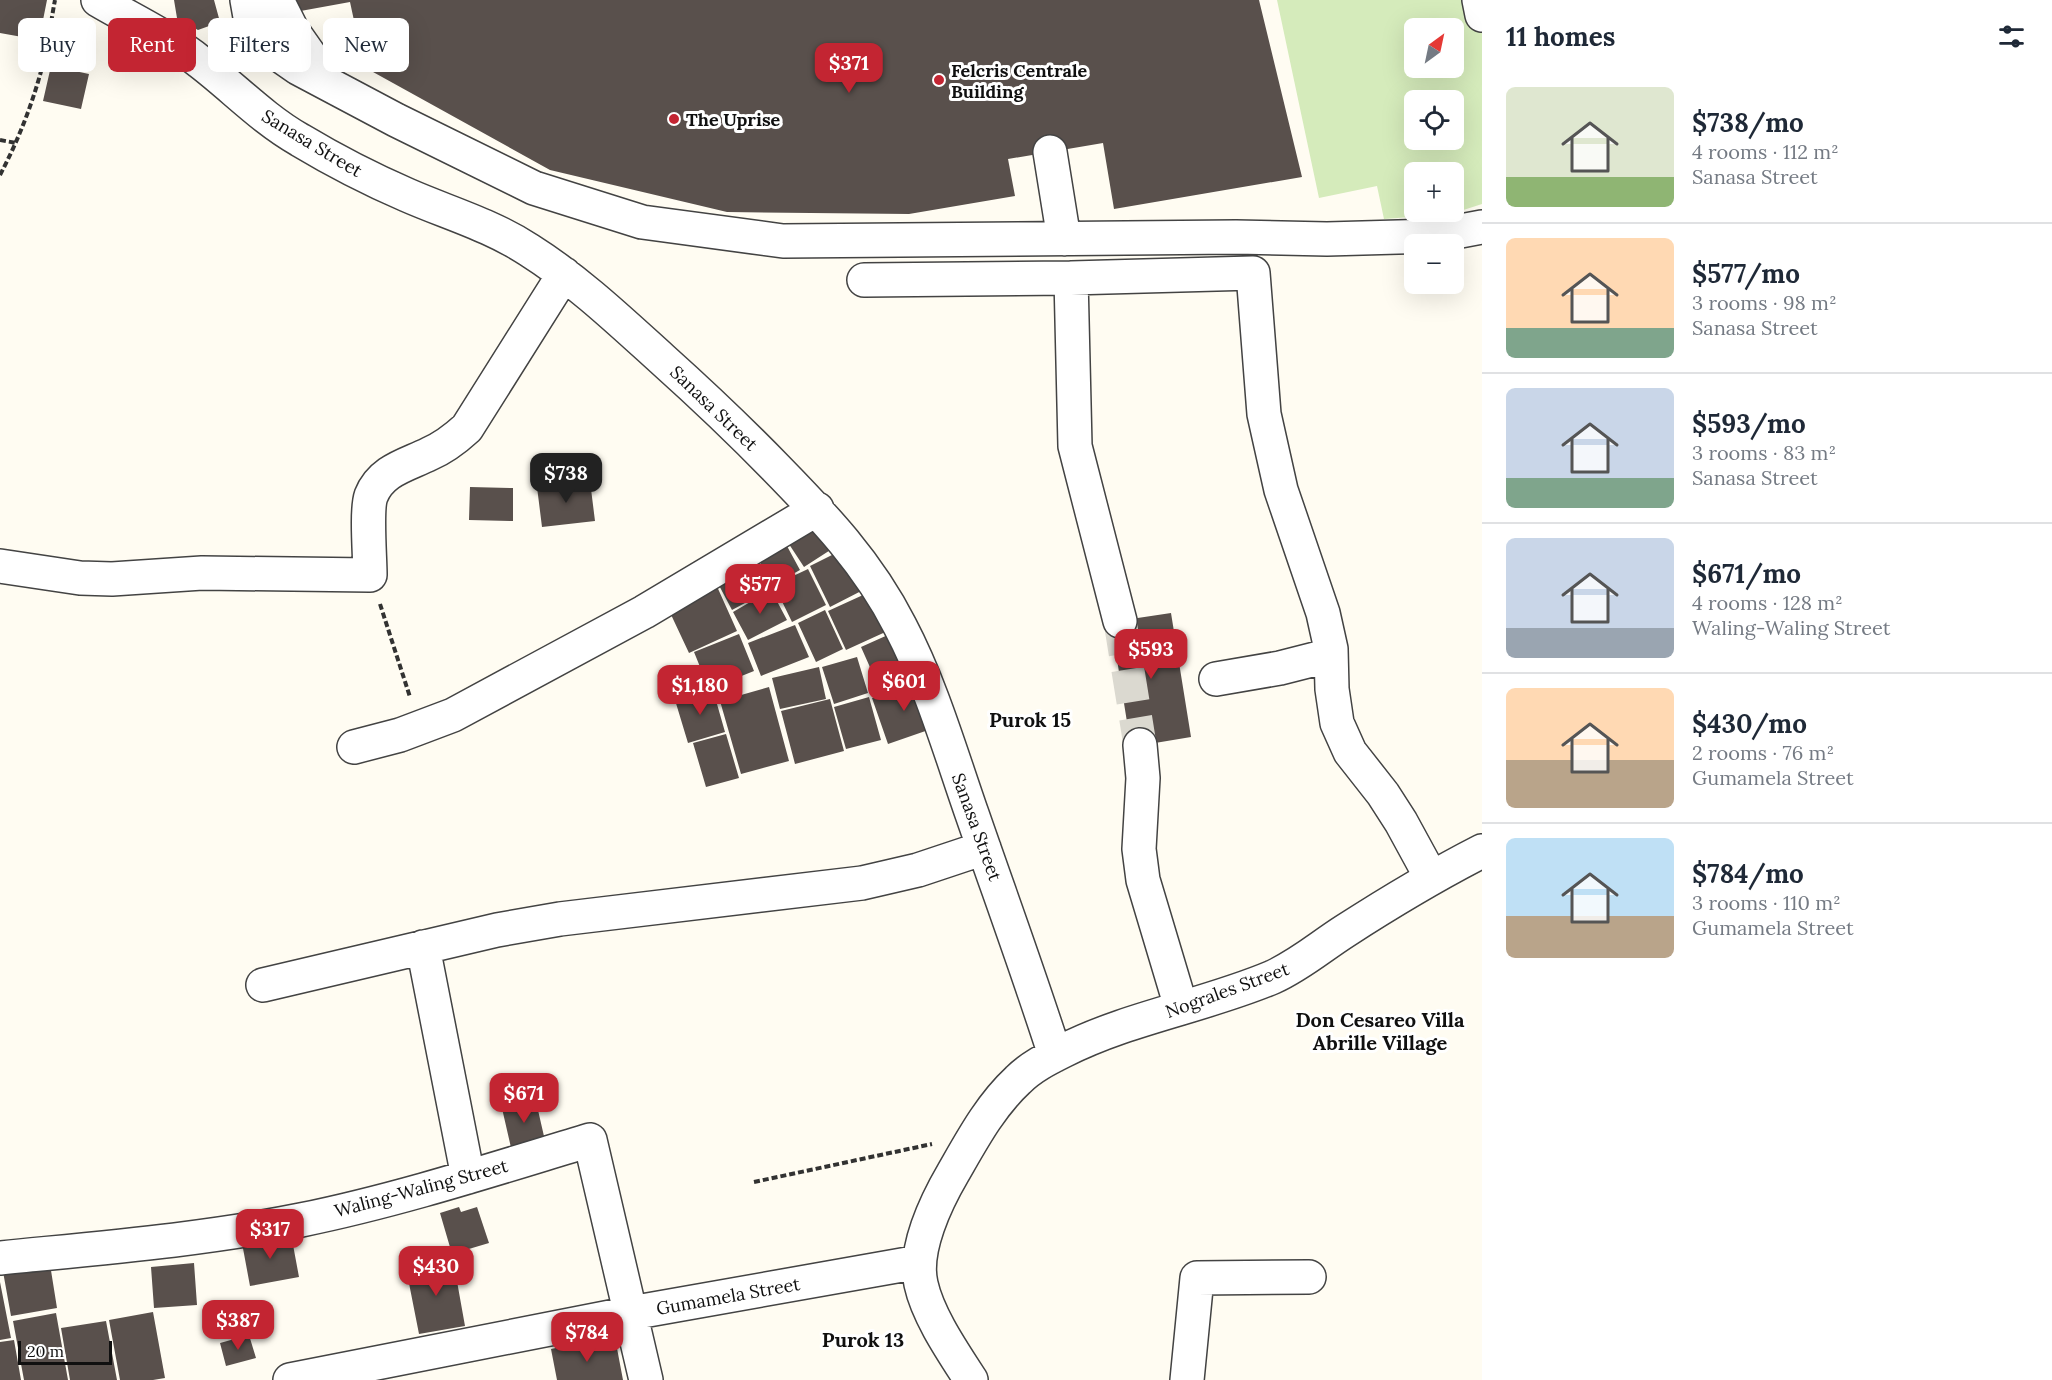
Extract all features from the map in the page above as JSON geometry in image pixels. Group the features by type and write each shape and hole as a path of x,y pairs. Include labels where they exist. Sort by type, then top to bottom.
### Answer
{"street":[{"name":"Sanasa Street","path":"98,0 179,46 257,111 292,136 333,160 408,196 463,216 498,232 564,274 698,391 817,509 851,548 900,625 924,679 1011,920 1055,1055"},
{"path":"247,0 250,17 261,38 275,52 298,68 333,88 534,188 642,222 783,241 1236,237 1327,239 1434,236 1482,227"},
{"path":"278,0 291,30 333,88"},
{"path":"1479,0 1482,15"},
{"path":"1050,152 1064,240"},
{"path":"864,280 1253,273 1264,414 1281,490 1323,613 1331,655 1332,688 1337,723 1350,752 1383,794 1431,877"},
{"path":"0,566 80,578 112,579 202,573 370,574 370,498 379,482 396,468 429,455 454,440 467,428 564,274"},
{"path":"1071,278 1075,446 1120,621"},
{"path":"354,747 420,729 453,716 644,612 817,509"},
{"path":"1216,679 1280,668 1331,655"},
{"path":"1140,745 1143,778 1140,864 1181,1007"},
{"path":"263,985 497,930 560,919 862,883 918,870 984,848"},
{"name":"Nograles Street","path":"919,1262 929,1223 949,1180 975,1135 994,1106 1020,1078 1036,1065 1088,1039 1237,990 1302,963 1338,935 1431,877 1482,851"},
{"path":"423,947 468,1177"},
{"name":"Waling-Waling Street","path":"0,1258 243,1231 363,1206 590,1140 631,1313"},
{"path":"919,1262 921,1283 928,1304 971,1380"},
{"name":"Gumamela Street","path":"290,1380 631,1313 919,1262"},
{"path":"1186,1380 1197,1278 1310,1277"},
{"path":"631,1313 646,1380"}],"path":[{"path":"0,175 16,143 44,60 55,0"},
{"path":"0,140 16,143"},
{"path":"370,574 420,729"},
{"path":"754,1182 975,1135"}],"green space":[{"path":"1277,0 1482,0 1482,204 1464,210 1464,162 1404,162 1404,218 1384,219 1377,186 1319,198"}],"building":[{"path":"0,0 47,0 43,18 18,18 18,36 0,33"},
{"path":"174,0 214,0 219,18 208,18 208,26 198,30 196,18 177,18"},
{"path":"293,0 1259,0 1302,177 1114,209 1103,143 1008,159 1015,196 909,214 727,212 550,170 373,72 409,72 409,18 353,18 350,2 295,12"},
{"path":"50,72 89,74 81,109 43,101"},
{"path":"590,481 595,521 542,527 537,487"},
{"path":"470,487 513,488 513,521 469,520"},
{"path":"815,515 835,547 804,567 783,535"},
{"path":"781,535 800,570 773,585 753,550"},
{"path":"848,547 869,587 830,607 810,566"},
{"path":"752,553 771,589 732,610 713,574"},
{"path":"808,569 826,605 792,622 774,585"},
{"path":"715,582 737,631 689,653 666,604"},
{"path":"771,590 787,620 748,640 733,612"},
{"path":"874,590 892,629 846,650 828,611"},
{"path":"825,610 843,649 816,662 798,623"},
{"path":"1171,613 1191,737 1131,747 1111,622"},
{"path":"795,625 809,657 761,676 748,643"},
{"path":"899,630 920,675 881,692 861,647"},
{"path":"739,634 754,671 709,689 694,652"},
{"path":"857,657 868,693 834,704 822,667"},
{"path":"819,667 826,699 780,709 772,678"},
{"path":"921,681 937,727 888,744 872,698"},
{"path":"769,687 789,761 741,774 720,701"},
{"path":"713,690 725,732 688,743 675,700"},
{"path":"869,697 881,740 846,749 834,707"},
{"path":"830,699 844,751 795,764 781,711"},
{"path":"726,734 739,778 706,787 693,743"},
{"path":"535,1097 546,1145 512,1152 501,1104"},
{"path":"459,1207 461,1212 477,1207 489,1243 452,1254 440,1213"},
{"path":"291,1234 299,1277 250,1286 242,1243"},
{"path":"49,1258 57,1308 11,1316 2,1266"},
{"path":"453,1259 465,1326 419,1334 406,1268"},
{"path":"194,1263 197,1305 154,1308 151,1267"},
{"path":"0,1282 11,1338 0,1340"},
{"path":"153,1312 165,1378 120,1380 109,1320"},
{"path":"56,1313 68,1380 24,1380 13,1321"},
{"path":"106,1321 117,1380 70,1380 61,1328"},
{"path":"249,1335 256,1358 226,1366 220,1343"},
{"path":"14,1340 21,1380 0,1380 0,1342"},
{"path":"585,1342 586,1348 616,1343 623,1380 557,1380 551,1349"}],"tunnel":[{"path":"1120,621 1140,745"}],"place":[{"name":"Felcris Centrale Building","path":"939,80"},
{"name":"The Uprise","path":"674,119"}],"district":[{"name":"Purok 15","path":"1030,719"},
{"name":"Don Cesareo Villa Abrille Village","path":"1380,1030"},
{"name":"Purok 13","path":"863,1339"}]}
